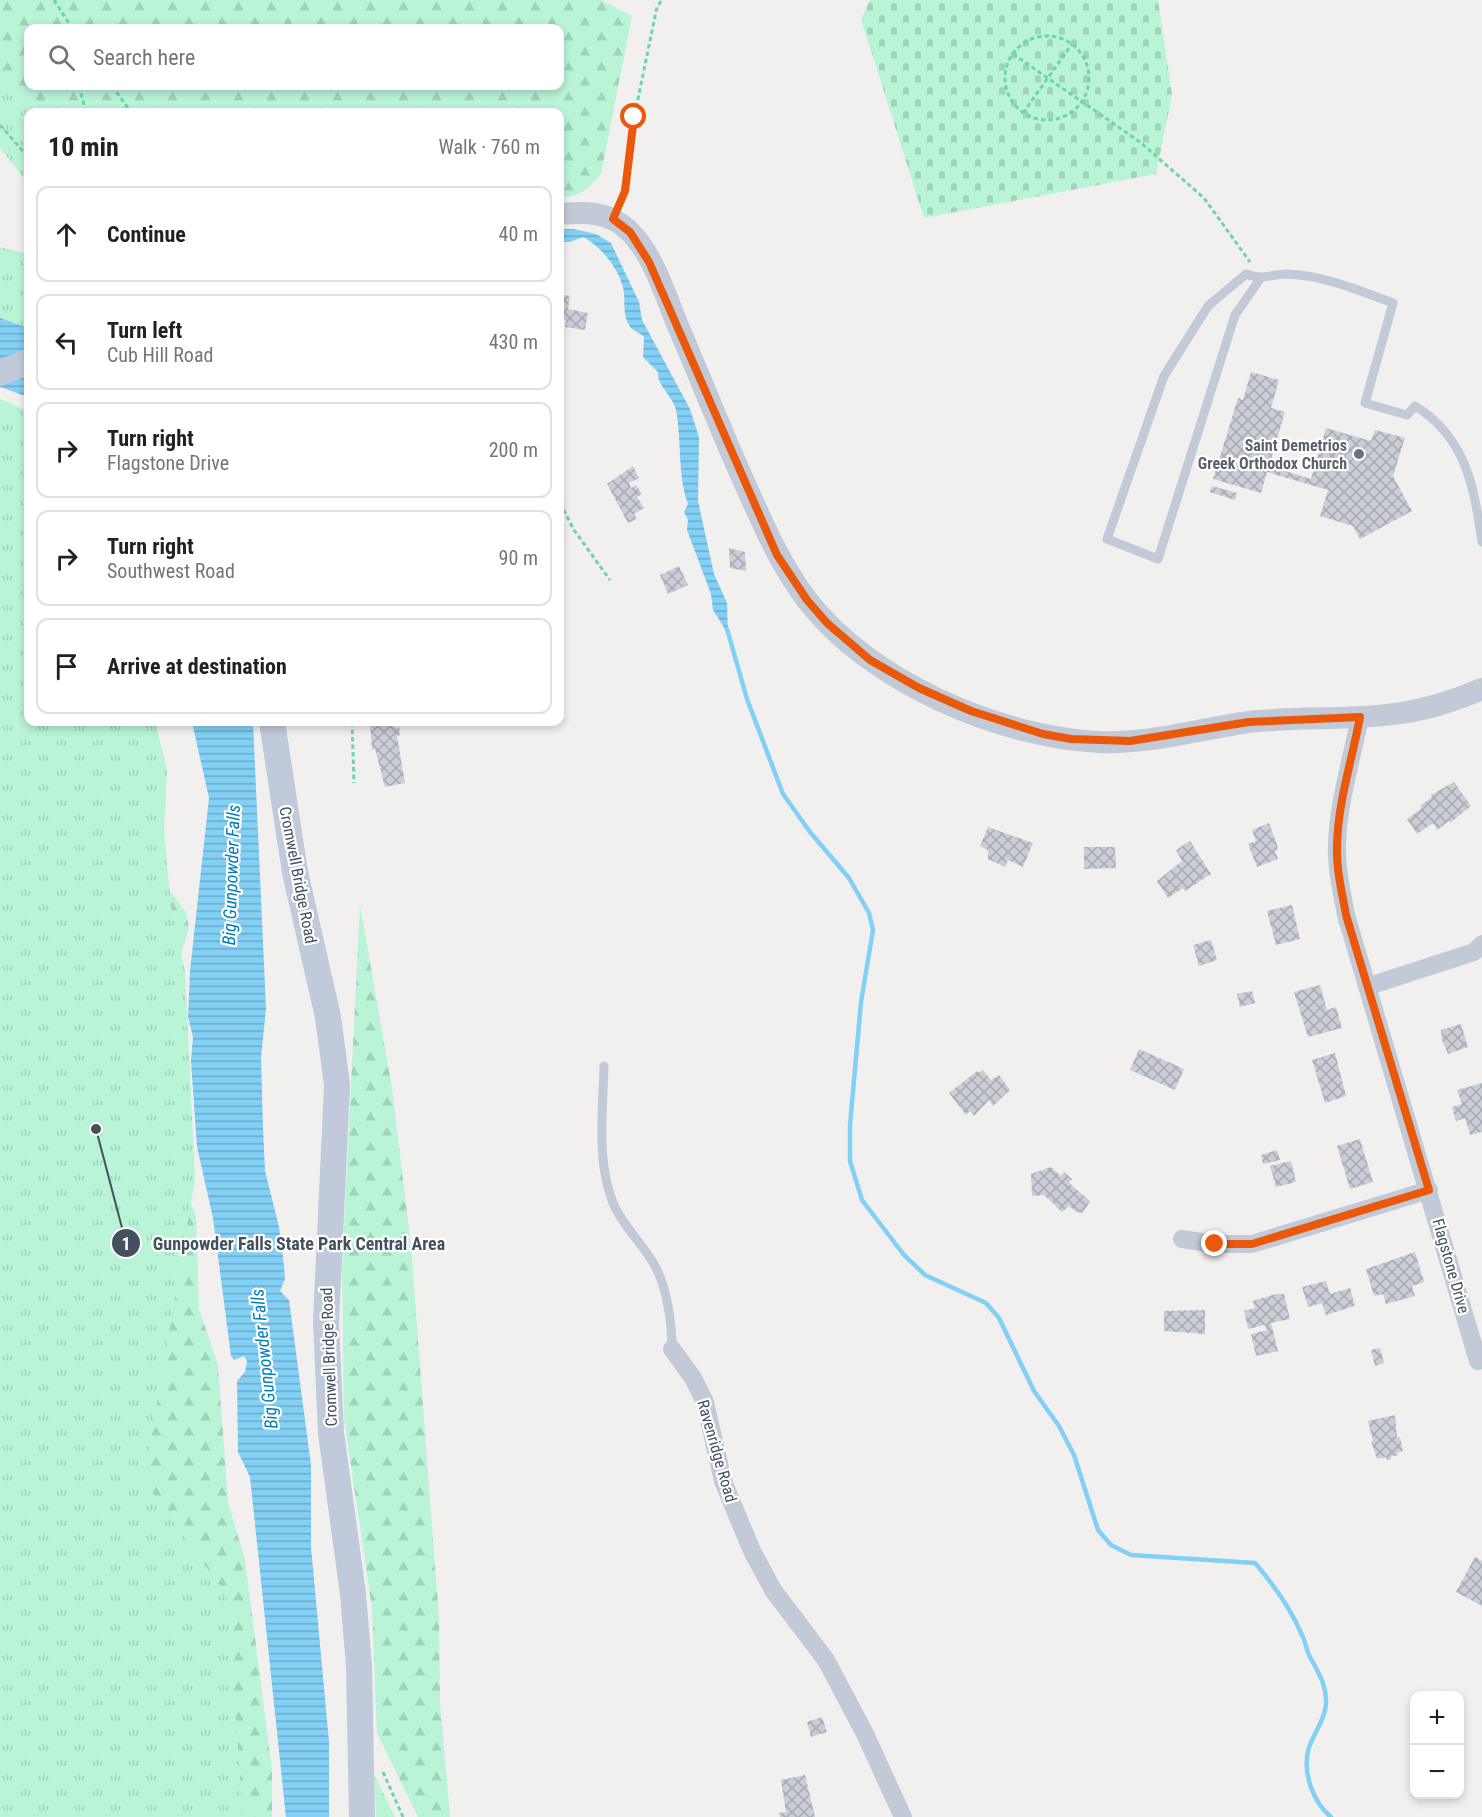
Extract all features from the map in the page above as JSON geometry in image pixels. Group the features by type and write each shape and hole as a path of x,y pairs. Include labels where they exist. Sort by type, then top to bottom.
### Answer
{"main road":[{"path":"0,373 24,364"},
{"name":"Cromwell Bridge Road","path":"273,726 295,872 335,1060 337,1113 327,1270 327,1364 332,1433 358,1656 362,1736 362,1817"}],"street":[{"path":"564,214 588,212 626,229 664,294 777,555 807,600 827,623 870,660 919,688 971,711 1033,732 1071,739 1138,741 1249,722 1360,717 1429,708 1482,689"},
{"name":"Flagstone Drive","path":"1360,717 1341,804 1337,845 1338,873 1346,915 1369,986 1480,1367"},
{"path":"1369,986 1474,952 1482,944"},
{"path":"1182,1239 1215,1244 1252,1244 1429,1190"},
{"name":"Ravenridge Road","path":"672,1348 693,1378 705,1402 723,1481 752,1551 773,1590 826,1660 865,1734 903,1817"}],"lane":[{"path":"1260,279 1235,315 1158,559 1107,539 1164,376 1208,306 1246,274 1260,279 1284,274 1332,281 1393,303 1365,403 1407,415 1415,406 1435,418 1462,457 1474,489 1482,542"},
{"name":"Ravenridge Road","path":"604,1066 602,1163 607,1186 614,1206 654,1264 672,1321 672,1348"}],"path":[{"path":"54,0 69,24"},
{"path":"626,229 625,191 644,63 657,7 662,0"},
{"path":"1041,36 1055,36 1072,44 1086,61 1090,75 1089,89 1083,102 1061,119 1047,121 1023,113 1011,101 1006,88 1005,74 1013,54 1028,40 1041,36"},
{"path":"1023,113 1072,44"},
{"path":"1013,54 1140,142 1204,198 1241,248 1260,279"},
{"path":"81,90 85,108"},
{"path":"115,90 128,108"},
{"path":"0,125 24,153"},
{"path":"564,511 574,530 610,580"},
{"path":"352,726 354,783"},
{"path":"381,1768 403,1817"}],"green space":[{"path":"0,0 601,0 632,16 601,174 583,191 567,197 564,197 564,108 25,108 0,75"},
{"path":"870,0 1158,0 1172,95 1156,174 924,218 861,19"},
{"path":"0,68 31,108 24,108 24,178 0,148"},
{"path":"0,247 24,253 24,339 0,349"},
{"path":"0,399 24,409 24,726 156,726 167,769 164,830 171,907 185,971 195,1179 144,1481 227,1596 243,1817 0,1817"},
{"path":"163,882 186,912 189,927 167,1004 177,1167 196,1215 199,1309 218,1365 228,1502 245,1560 272,1770 272,1817 101,1817"},
{"path":"360,905 392,1088 411,1246 439,1619 440,1701 450,1817 418,1817 377,1733 372,1609 344,1418 342,1265"},
{"path":"374,1774 395,1817 376,1817"}],"water":[{"path":"564,229 596,234 611,243 639,302 642,320 690,409 699,437 698,501 714,574 727,603 728,634 713,610 711,594 687,530 688,520 684,512 688,504 682,481 678,422 674,405 660,382 658,372 643,357 644,337 632,329 627,321 622,285 610,260 583,237 564,242"},
{"path":"0,318 24,327 24,396 0,387"},
{"name":"Big Gunpowder Falls","path":"193,726 253,726 266,1008 261,1058 265,1171 279,1227 285,1279 280,1291 289,1300 311,1465 311,1547 329,1742 329,1817 286,1817 250,1477 238,1452 237,1381 245,1372 247,1361 244,1356 234,1360 231,1356 213,1218 197,1147 191,1061 193,1037 188,1017 190,971 209,798"}],"building":[{"path":"564,295 570,296 568,309 588,313 585,330 565,327 566,320 564,320"},
{"name":"Saint Demetrios Greek Orthodox Church","path":"1251,372 1279,380 1271,408 1285,412 1269,466 1311,479 1326,428 1371,441 1375,430 1405,438 1393,476 1412,511 1360,539 1353,526 1320,516 1328,490 1267,472 1261,493 1213,479 1238,398 1243,400"},
{"path":"633,466 639,478 629,483 631,488 636,485 642,494 637,497 644,508 634,514 637,519 628,523 607,484"},
{"path":"1212,486 1237,493 1235,500 1210,492"},
{"path":"729,548 745,552 746,571 730,568"},
{"path":"679,566 688,585 668,594 660,575"},
{"path":"370,726 399,727 400,735 397,736 405,783 385,787 375,749 372,750"},
{"path":"1454,782 1471,806 1437,830 1433,823 1417,834 1407,819 1422,808 1420,806 1432,797 1431,795"},
{"path":"1269,823 1277,845 1278,850 1275,851 1278,859 1257,867 1248,844 1256,841 1252,830"},
{"path":"988,827 1033,843 1023,867 1008,860 1005,867 988,859 988,850 980,846"},
{"path":"1190,841 1211,874 1185,891 1183,888 1168,898 1157,881 1182,861 1176,850"},
{"path":"1084,847 1115,847 1116,868 1084,869"},
{"path":"1292,905 1300,939 1276,945 1267,911"},
{"path":"1211,940 1217,960 1199,966 1193,945"},
{"path":"1320,985 1327,1010 1336,1007 1342,1028 1308,1037 1294,992"},
{"path":"1252,991 1255,1003 1240,1007 1237,994"},
{"path":"1461,1024 1468,1047 1448,1054 1442,1040 1441,1030"},
{"path":"1139,1049 1184,1069 1175,1090 1130,1070"},
{"path":"1335,1053 1346,1096 1325,1103 1312,1060"},
{"path":"983,1070 991,1080 999,1075 1010,1090 993,1106 989,1100 974,1116 970,1111 966,1115 949,1093 977,1071 979,1073"},
{"path":"1482,1083 1482,1132 1470,1135 1465,1118 1456,1121 1452,1107 1462,1104 1457,1090"},
{"path":"1360,1139 1373,1182 1350,1189 1337,1146"},
{"path":"1277,1150 1280,1160 1263,1164 1261,1155"},
{"path":"1291,1161 1296,1182 1276,1187 1270,1166"},
{"path":"1051,1167 1061,1176 1064,1172 1072,1179 1069,1183 1090,1201 1083,1213 1076,1212 1069,1206 1062,1212 1044,1195 1032,1196 1031,1174"},
{"path":"1415,1252 1424,1282 1412,1286 1415,1296 1386,1304 1383,1294 1374,1296 1366,1269"},
{"path":"1326,1281 1330,1294 1350,1288 1355,1306 1326,1315 1322,1303 1308,1307 1302,1287"},
{"path":"1284,1294 1290,1319 1271,1323 1278,1351 1256,1356 1251,1334 1267,1330 1265,1325 1248,1329 1244,1311 1255,1308 1253,1301"},
{"path":"1205,1310 1205,1334 1164,1331 1164,1311"},
{"path":"1380,1348 1384,1363 1375,1366 1371,1350"},
{"path":"1395,1415 1397,1437 1400,1437 1403,1451 1391,1459 1387,1460 1386,1457 1377,1459 1368,1421"},
{"path":"1475,1557 1482,1561 1482,1606 1456,1592"},
{"path":"822,1717 827,1732 811,1737 807,1722"},
{"path":"805,1775 815,1817 780,1817 779,1813 786,1812 781,1780"}],"waterway":[{"path":"727,629 747,699 783,794 810,832 849,878 869,913 873,930 861,1002 850,1125 850,1161 862,1200 904,1255 925,1275 986,1303 999,1318 1034,1391 1059,1426 1074,1455 1098,1530 1111,1545 1131,1555 1255,1563 1269,1580 1293,1616 1323,1685 1326,1697 1325,1710 1308,1751 1307,1769 1314,1796 1331,1817"}],"place":[{"name":"Saint Demetrios Greek Orthodox Church","path":"1359,454"},
{"name":"Gunpowder Falls State Park Central Area","path":"96,1129"}],"route":[{"path":"634,117 625,191 613,219 630,232 649,262 777,555 807,600 847,642 894,676 942,699 1013,726 1071,739 1100,742 1154,740 1249,722 1360,717 1352,764 1341,804 1337,845 1338,873 1346,915 1376,1008 1429,1190 1252,1244 1215,1244"}]}
